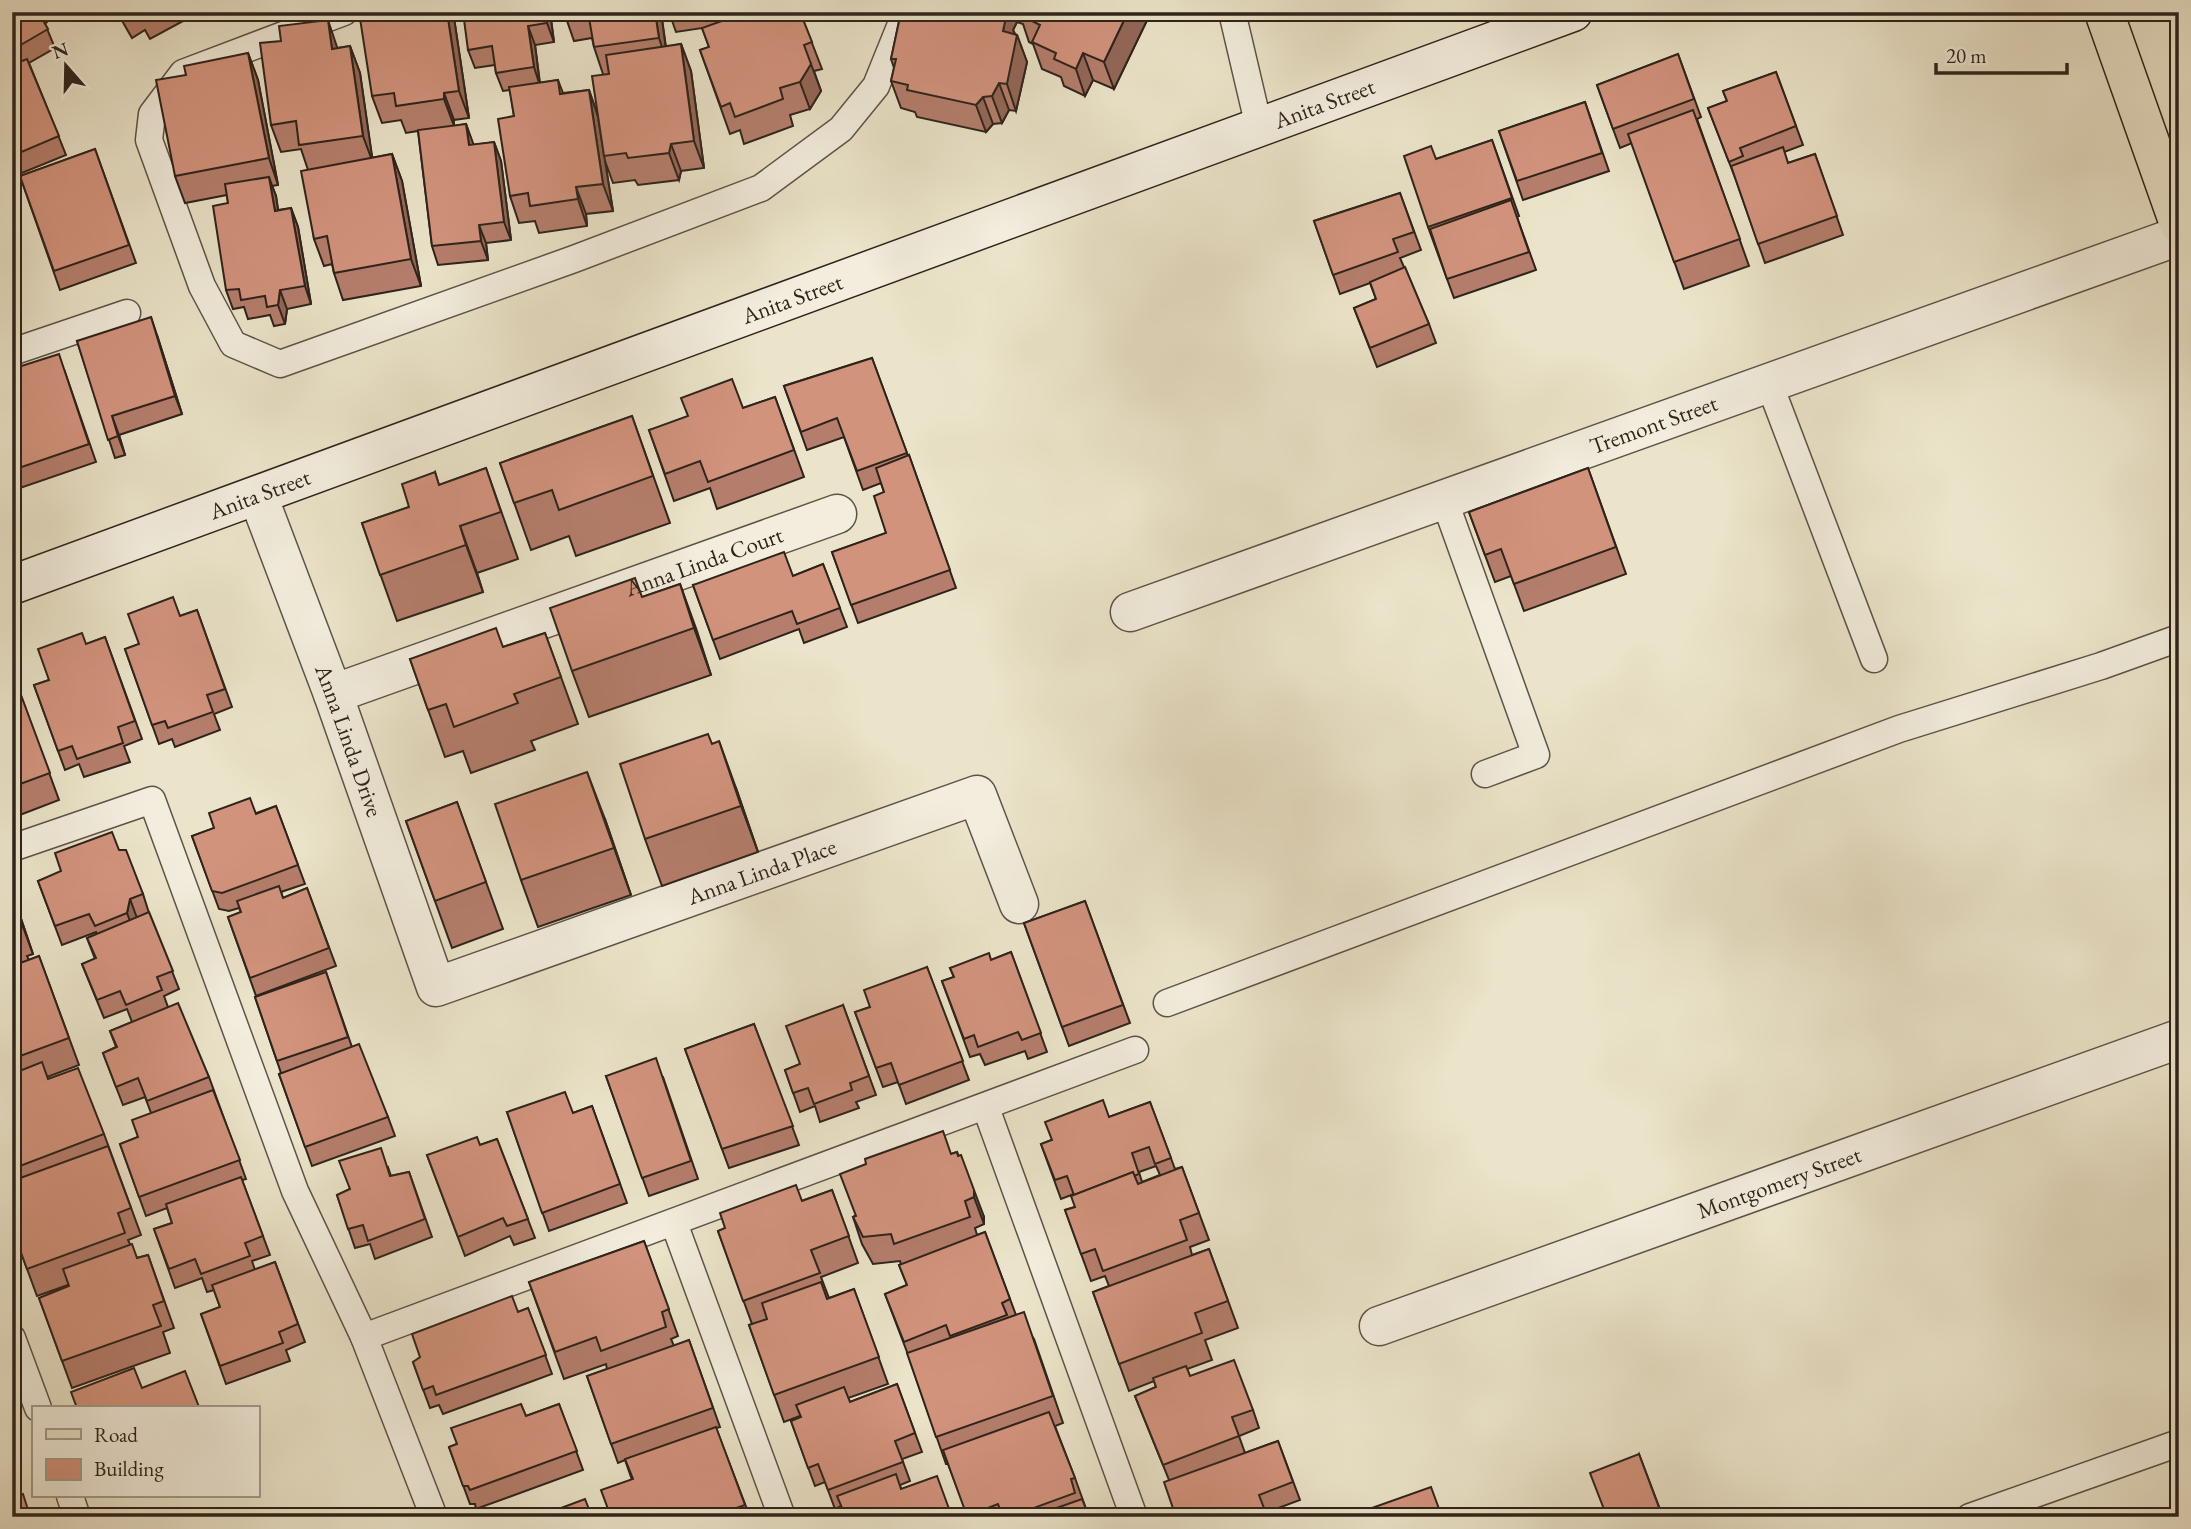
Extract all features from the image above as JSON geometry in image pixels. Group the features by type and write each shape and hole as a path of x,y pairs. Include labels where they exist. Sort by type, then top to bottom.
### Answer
{"main road":[{"path":"2104,12 2179,225"}],"street":[{"name":"Anita Street","path":"12,585 1573,12"},
{"name":"Tremont Street","path":"1130,612 2179,236"},
{"name":"Anna Linda Drive","path":"258,496 333,694 436,987"},
{"name":"Anna Linda Court","path":"333,694 837,514"},
{"name":"Anna Linda Place","path":"436,987 977,795 1019,904"},
{"name":"Montgomery Street","path":"1379,1326 2179,1039"}],"lane":[{"path":"344,12 183,73 152,114 149,140 202,286 233,344 280,364 574,259 761,188 841,130 876,86 905,12"},
{"path":"1232,12 1259,127"},
{"path":"13,349 127,313"},
{"path":"1769,383 1874,659"},
{"path":"1444,499 1536,755 1485,774"},
{"path":"1167,1003 1899,729 2101,666 2179,638"},
{"path":"12,848 152,800 295,1191 364,1337 434,1517"},
{"path":"364,1337 986,1108 1135,1050"},
{"path":"986,1108 1134,1517"},
{"path":"674,1223 782,1517"},
{"path":"12,1338 37,1406"},
{"path":"1970,1517 2179,1443"},
{"path":"70,1498 77,1517"}],"building":[{"path":"12,12 38,12 48,29 12,50"},
{"path":"359,12 447,12 459,91 444,93 444,99 396,106 394,93 372,96"},
{"path":"463,12 546,12 547,23 528,26 534,67 496,73 492,46 468,50"},
{"path":"588,12 655,12 659,38 594,47"},
{"path":"747,12 800,12 812,42 804,45 811,64 800,82 780,88 783,99 735,117 730,103 721,107 700,50 709,47 702,28"},
{"path":"901,12 1007,13 1003,31 1017,35 1007,84 999,83 992,96 983,97 976,105 907,90 908,85 891,81 896,59 891,59"},
{"path":"1021,12 1128,12 1104,62 1083,53 1076,69 1054,59 1056,53 1032,42 1040,25 1020,15"},
{"path":"328,20 332,49 350,46 363,136 299,145 296,121 271,125 260,43 281,41 279,26"},
{"path":"681,44 694,141 671,144 669,153 628,158 626,153 604,156 592,76 609,74 606,55"},
{"path":"248,53 269,158 175,176 156,80 186,75 184,66"},
{"path":"1678,54 1694,99 1613,129 1597,85"},
{"path":"27,59 59,136 12,156 12,65"},
{"path":"1776,72 1796,126 1740,148 1743,156 1729,162 1708,108 1727,101 1723,91"},
{"path":"558,80 560,94 589,90 603,184 576,187 578,199 530,206 528,193 510,196 498,119 514,116 509,87"},
{"path":"1585,102 1602,153 1517,181 1499,131"},
{"path":"1693,110 1740,239 1674,262 1628,134"},
{"path":"466,124 469,145 494,142 504,222 479,225 481,241 432,246 418,130"},
{"path":"1492,140 1512,198 1428,227 1404,156 1431,146 1436,159"},
{"path":"1783,147 1788,163 1815,154 1837,216 1758,244 1731,166"},
{"path":"95,149 129,245 54,271 20,176"},
{"path":"392,154 411,259 334,273 327,236 314,239 301,171"},
{"path":"269,177 275,211 291,208 305,286 280,290 278,305 267,307 265,296 241,300 239,289 226,290 213,206 228,203 225,184"},
{"path":"1400,193 1414,232 1393,239 1398,252 1333,275 1314,221"},
{"path":"1511,200 1529,252 1447,279 1430,229"},
{"path":"1405,267 1429,324 1370,348 1354,308 1376,299 1370,282"},
{"path":"151,317 175,396 112,416 118,436 108,440 77,341"},
{"path":"59,354 89,444 13,470 12,369"},
{"path":"872,358 907,453 857,471 837,418 801,432 784,386"},
{"path":"732,379 743,408 775,397 794,450 708,482 700,461 665,474 649,430 688,416 681,398"},
{"path":"632,416 653,476 559,510 552,490 514,503 500,463"},
{"path":"909,455 950,570 851,605 832,552 886,533 874,496 884,492 876,468"},
{"path":"486,468 501,512 460,526 466,545 380,575 362,523 409,507 402,484 435,472 439,485"},
{"path":"1588,468 1616,547 1514,584 1501,549 1485,555 1469,512"},
{"path":"784,552 793,576 823,564 840,608 797,624 792,611 713,640 693,585"},
{"path":"635,578 642,597 680,584 694,628 572,671 550,608"},
{"path":"173,597 180,616 197,610 225,689 207,695 213,712 168,728 165,721 152,725 125,649 139,644 128,614"},
{"path":"496,628 503,647 545,633 561,677 514,694 518,703 454,727 446,704 428,710 410,659"},
{"path":"82,633 86,644 105,637 135,721 118,727 123,743 77,759 72,746 58,751 34,685 49,680 38,649"},
{"path":"12,671 50,773 12,787"},
{"path":"708,734 712,744 719,741 741,806 645,839 620,764"},
{"path":"587,772 614,848 521,880 495,804"},
{"path":"250,798 256,814 276,806 298,865 222,893 212,891 192,836 214,828 209,813"},
{"path":"457,802 486,882 435,901 406,821"},
{"path":"112,832 119,850 126,850 143,894 130,899 127,913 95,926 89,914 55,926 38,881 61,871 55,853"},
{"path":"279,886 283,898 307,888 329,948 250,978 228,917 241,912 237,901"},
{"path":"12,894 23,927 17,929 21,939 12,942"},
{"path":"1085,901 1123,1005 1062,1027 1024,923"},
{"path":"149,912 173,971 157,977 162,990 126,1005 120,991 97,1000 82,964 96,958 87,938"},
{"path":"1011,952 1041,1033 1022,1040 1018,1032 978,1047 974,1035 964,1039 942,981 954,977 950,968 989,953 991,960"},
{"path":"39,956 69,1038 12,1059 12,966"},
{"path":"927,967 963,1061 899,1085 891,1063 876,1068 855,1012 870,1007 864,990"},
{"path":"326,972 348,1037 277,1061 255,997"},
{"path":"178,1003 209,1077 147,1101 138,1078 116,1087 103,1053 117,1047 110,1031"},
{"path":"843,1005 869,1076 850,1083 852,1090 814,1104 808,1088 793,1093 785,1070 800,1064 786,1026"},
{"path":"754,1024 793,1126 722,1149 685,1049"},
{"path":"359,1044 388,1117 305,1147 279,1074"},
{"path":"656,1058 691,1161 642,1178 606,1076"},
{"path":"42,1062 48,1079 78,1068 104,1134 12,1169 12,1074"},
{"path":"213,1090 240,1160 139,1197 120,1144 138,1137 132,1120"},
{"path":"565,1092 573,1113 592,1106 620,1184 542,1213 507,1112"},
{"path":"1103,1100 1109,1117 1150,1102 1171,1158 1155,1164 1149,1147 1132,1153 1139,1174 1134,1176 1133,1172 1074,1195 1067,1176 1055,1180 1041,1144 1052,1140 1045,1122"},
{"path":"943,1131 951,1154 957,1152 958,1156 961,1155 974,1190 974,1197 965,1201 970,1217 894,1244 891,1234 863,1237 853,1217 856,1216 840,1174 866,1164 865,1159"},
{"path":"477,1137 480,1145 497,1139 528,1219 507,1226 503,1218 458,1237 427,1155"},
{"path":"108,1146 131,1208 118,1213 125,1233 27,1269 12,1228 12,1181"},
{"path":"381,1148 390,1176 409,1172 425,1219 368,1241 363,1225 348,1229 337,1195 350,1189 339,1161"},
{"path":"1182,1167 1199,1213 1180,1220 1187,1240 1103,1271 1095,1249 1081,1254 1065,1210 1075,1207 1071,1196 1133,1172 1138,1184"},
{"path":"241,1177 263,1236 245,1243 250,1256 201,1274 195,1259 169,1269 154,1229 172,1223 166,1204"},
{"path":"796,1185 802,1201 832,1190 849,1236 811,1250 820,1273 743,1301 718,1231 725,1228 720,1213"},
{"path":"985,1232 1010,1299 1002,1303 1007,1315 950,1336 946,1325 904,1342 885,1294 907,1285 899,1265"},
{"path":"644,1241 669,1309 662,1312 666,1327 601,1351 596,1337 555,1352 529,1282"},
{"path":"132,1244 137,1258 148,1255 164,1301 153,1305 161,1326 62,1361 39,1298 69,1286 63,1269"},
{"path":"1209,1249 1228,1301 1195,1313 1202,1333 1119,1364 1093,1292"},
{"path":"275,1262 298,1324 279,1332 283,1343 220,1366 201,1314 220,1307 212,1285"},
{"path":"821,1282 827,1299 854,1289 879,1357 774,1395 749,1325 767,1319 762,1303"},
{"path":"512,1296 518,1312 528,1308 546,1355 436,1395 433,1386 423,1390 413,1362 420,1357 412,1334"},
{"path":"1024,1312 1053,1396 936,1437 907,1353"},
{"path":"689,1340 713,1408 611,1444 587,1376"},
{"path":"1234,1360 1253,1410 1232,1417 1239,1436 1163,1465 1135,1396 1156,1387 1153,1378 1186,1366 1190,1376"},
{"path":"134,1368 142,1388 185,1371 199,1406 76,1406 71,1392"},
{"path":"897,1384 915,1433 895,1441 903,1462 828,1490 818,1464 808,1468 791,1421 801,1417 796,1405 844,1387 850,1402"},
{"path":"521,1404 526,1416 559,1404 577,1451 470,1490 468,1486 463,1486 449,1447 457,1444 451,1428"},
{"path":"1049,1412 1075,1478 1071,1479 1075,1493 1009,1517 1003,1517 998,1504 967,1516 943,1450"},
{"path":"716,1427 745,1505 711,1517 611,1517 601,1490 633,1479 625,1459"},
{"path":"1278,1441 1293,1482 1259,1495 1267,1516 1176,1517 1164,1482"},
{"path":"1639,1454 1661,1513 1651,1517 1607,1517 1590,1473"},
{"path":"896,1474 901,1489 937,1476 952,1517 826,1517 825,1514 842,1508 837,1496"},
{"path":"1431,1487 1442,1517 1369,1517 1366,1510"},
{"path":"23,1494 30,1516 12,1517 12,1498"},
{"path":"585,1499 592,1517 537,1517"},
{"path":"1082,1499 1089,1517 1031,1517"}]}
